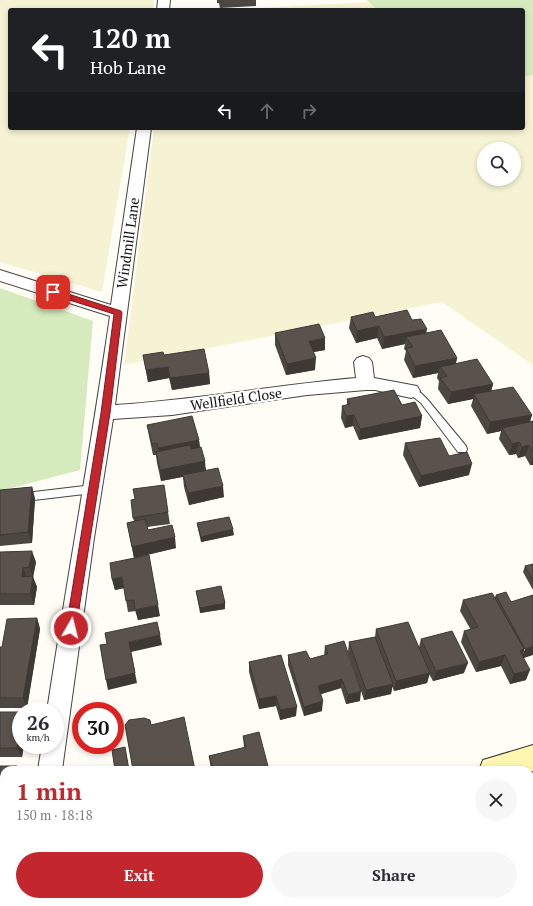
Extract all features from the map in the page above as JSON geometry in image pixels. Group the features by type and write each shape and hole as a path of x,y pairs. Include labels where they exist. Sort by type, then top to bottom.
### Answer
{"main road":[{"path":"506,766 533,758"}],"street":[{"name":"Windmill Lane","path":"60,702 105,413 144,130"},
{"path":"0,275 118,313"},
{"path":"364,362 366,384"},
{"name":"Wellfield Close","path":"105,413 172,408 307,388 375,384 411,391"},
{"path":"51,766 53,754"}],"lane":[{"path":"411,391 418,395 462,449"},
{"path":"0,500 93,489"}],"shaded area":[{"path":"0,0 154,0 153,8 8,8 8,130 130,130 102,292 0,262"},
{"path":"369,2 375,8 256,8"},
{"path":"533,75 533,365 442,302 124,365 154,130 525,130 525,77"}],"green space":[{"path":"367,0 533,0 533,75 525,77 525,8 375,8"},
{"path":"0,288 93,321 80,470 0,491"}],"building":[{"path":"407,310 412,320 421,319 427,329 384,337 379,326 357,331 351,317 373,312 375,317"},
{"path":"319,324 325,338 309,341 316,358 287,364 275,333"},
{"path":"441,330 457,358 415,366 406,348 413,347 406,337"},
{"path":"204,349 209,373 170,378 168,367 146,370 143,355 163,352 164,355"},
{"path":"477,359 493,384 451,392 440,378 447,376 440,367"},
{"path":"513,387 532,415 490,422 474,394"},
{"path":"394,390 402,405 415,402 422,416 360,429 354,415 346,416 342,406 350,404 347,399"},
{"path":"192,416 199,440 158,448 157,443 152,444 147,425"},
{"path":"533,421 533,452 529,445 522,447 519,442 512,444 502,428"},
{"path":"440,438 449,456 467,452 472,464 421,476 405,443"},
{"path":"190,445 191,449 201,447 205,461 160,470 156,452"},
{"path":"218,468 223,486 188,493 183,475"},
{"path":"164,485 168,512 133,518 131,500 135,499 133,489"},
{"path":"32,487 28,532 0,535 0,490"},
{"path":"229,517 233,529 201,537 197,523"},
{"path":"145,519 148,530 172,525 175,537 132,547 127,523"},
{"path":"32,551 29,567 23,568 22,577 33,576 30,594 0,594 0,552"},
{"path":"149,555 158,605 135,610 134,600 126,601 122,577 112,579 110,563"},
{"path":"533,564 533,580 525,566"},
{"path":"221,586 225,603 200,608 196,591"},
{"path":"506,592 511,602 533,595 533,646 525,649 496,595"},
{"path":"492,593 524,649 520,651 530,670 514,674 505,655 479,662 464,631 478,627 463,600"},
{"path":"37,618 23,698 0,698 0,647 2,647 7,619"},
{"path":"157,622 160,635 129,642 135,673 106,680 100,645 107,644 105,633"},
{"path":"408,622 430,673 396,681 376,629"},
{"path":"452,631 468,663 436,671 421,639"},
{"path":"375,637 393,684 366,690 349,642"},
{"path":"344,641 361,691 348,695 342,679 318,686 323,701 304,707 288,655 306,651 310,659 328,654 325,646"},
{"path":"281,655 297,707 280,710 276,696 259,699 249,662"},
{"path":"0,712 12,712 12,748 0,748"},
{"path":"184,717 194,766 132,766 125,725 129,720 144,718 150,720 151,725"},
{"path":"259,732 268,766 212,766 209,756 246,747 243,736"},
{"path":"125,747 128,766 114,766 113,754 124,754"}],"route":[{"path":"53,292 118,313 105,413 84,538 71,628"}]}
